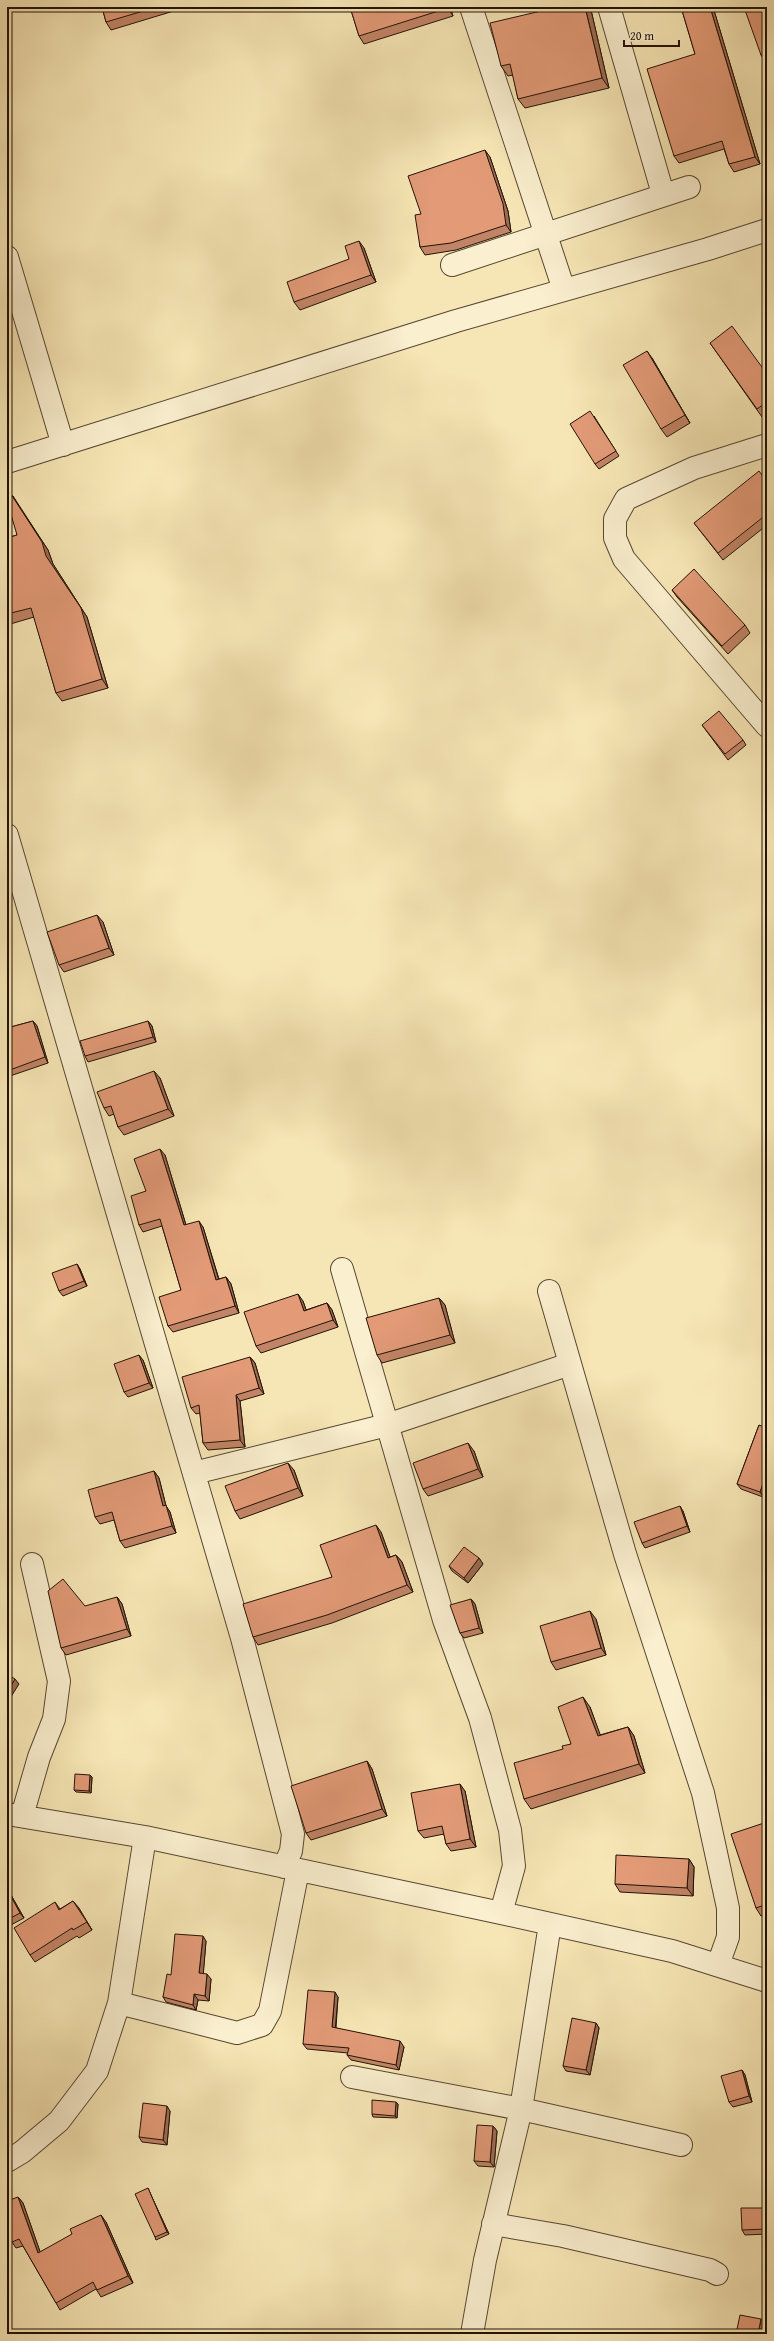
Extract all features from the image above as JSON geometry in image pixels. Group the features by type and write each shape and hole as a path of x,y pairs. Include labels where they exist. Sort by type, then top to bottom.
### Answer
{"street":[{"path":"471,7 564,290"},
{"path":"609,7 663,194"},
{"path":"452,265 689,186"},
{"path":"7,462 456,321 767,230"},
{"path":"7,256 63,445"},
{"path":"767,445 694,468 626,499 615,519 615,538 624,559 767,726"},
{"path":"7,835 242,1638 293,1834 291,1868 270,2011 262,2025 237,2033 119,2003"},
{"path":"342,1268 444,1620 480,1718 510,1830 514,1866 501,1913"},
{"path":"549,1292 625,1554 703,1793 728,1908 728,1937 718,1965"},
{"path":"194,1473 387,1426 570,1364"},
{"path":"32,1564 59,1681 54,1719 14,1815 145,1837 501,1913 672,1951 767,1980"},
{"path":"7,2161 22,2152 59,2121 97,2072 119,2003 145,1837"},
{"path":"472,2334 484,2260 521,2109 550,1924"},
{"path":"352,2077 521,2109 681,2145"},
{"path":"493,2224 563,2236 710,2270 718,2274"}],"building":[{"path":"102,7 157,7 106,22"},
{"path":"350,7 447,7 448,8 359,36"},
{"path":"558,7 585,7 602,78 518,99 510,64 501,66 490,23"},
{"path":"681,7 710,7 755,157 729,164 722,141 674,156 647,69 695,54"},
{"path":"753,7 767,7 767,53 761,55 745,10"},
{"path":"485,150 503,204 506,225 451,243 420,247 415,215 421,214 408,176"},
{"path":"359,241 371,275 294,302 287,282 349,259 345,246"},
{"path":"732,326 767,374 767,402 757,409 710,343"},
{"path":"647,351 685,415 661,429 623,365"},
{"path":"590,411 616,451 595,464 570,424"},
{"path":"759,471 767,482 767,514 718,553 694,523"},
{"path":"7,488 42,542 46,556 81,608 102,679 56,693 31,608 7,614 7,538 17,535 7,501"},
{"path":"694,569 745,625 722,646 672,590"},
{"path":"719,711 743,740 725,754 702,725"},
{"path":"97,915 109,948 59,965 47,932"},
{"path":"33,1021 45,1057 7,1071 7,1028"},
{"path":"148,1021 153,1037 85,1056 80,1041"},
{"path":"154,1071 168,1109 118,1127 111,1106 104,1108 97,1092"},
{"path":"160,1149 184,1225 199,1221 216,1280 226,1277 235,1306 168,1326 159,1297 181,1290 160,1219 139,1225 131,1196 146,1191 134,1159"},
{"path":"77,1264 84,1281 59,1291 52,1273"},
{"path":"298,1294 304,1311 327,1303 333,1320 256,1346 244,1312"},
{"path":"439,1298 450,1335 377,1355 366,1318"},
{"path":"139,1355 149,1383 124,1392 114,1364"},
{"path":"250,1357 259,1388 236,1395 240,1440 203,1443 199,1405 191,1408 182,1377"},
{"path":"759,1425 767,1428 767,1472 760,1492 737,1484"},
{"path":"468,1443 478,1469 423,1489 413,1463"},
{"path":"288,1463 298,1488 235,1511 225,1486"},
{"path":"154,1471 163,1506 166,1505 172,1526 120,1541 112,1512 95,1517 88,1490"},
{"path":"680,1506 687,1526 642,1543 634,1522"},
{"path":"376,1525 388,1558 396,1555 407,1585 327,1615 253,1637 243,1604 332,1577 320,1545"},
{"path":"464,1547 479,1558 464,1578 449,1566"},
{"path":"63,1579 85,1606 117,1597 127,1629 61,1648 48,1591"},
{"path":"471,1599 479,1628 460,1633 450,1605"},
{"path":"590,1611 601,1648 551,1662 540,1626"},
{"path":"7,1674 15,1679 7,1692"},
{"path":"583,1697 598,1736 628,1727 639,1764 524,1799 514,1763 563,1749 562,1746 571,1744 558,1707"},
{"path":"367,1761 382,1809 306,1833 291,1786"},
{"path":"75,1774 90,1775 89,1791 74,1790"},
{"path":"460,1784 470,1839 446,1844 442,1826 418,1831 411,1793"},
{"path":"767,1822 767,1904 756,1908 731,1834"},
{"path":"616,1855 689,1859 687,1888 615,1884"},
{"path":"7,1889 20,1913 7,1920"},
{"path":"73,1901 87,1922 73,1930 72,1928 30,1955 14,1928 55,1902 59,1910"},
{"path":"175,1934 203,1936 199,1973 207,1974 205,1996 194,1994 193,2005 163,1997 167,1974 171,1975"},
{"path":"308,1990 335,1992 332,2027 400,2041 396,2065 347,2055 349,2048 303,2044"},
{"path":"572,2018 596,2023 586,2070 563,2066"},
{"path":"742,2070 749,2096 729,2102 721,2076"},
{"path":"372,2100 396,2102 395,2116 372,2114"},
{"path":"143,2103 167,2106 163,2140 139,2137"},
{"path":"477,2125 493,2126 490,2162 474,2161"},
{"path":"148,2188 167,2232 155,2237 135,2194"},
{"path":"18,2197 38,2253 72,2234 70,2229 101,2215 128,2276 97,2290 93,2282 56,2303 19,2239 12,2242 7,2228 7,2201"},
{"path":"741,2208 767,2208 767,2229 742,2230"},
{"path":"740,2315 761,2319 758,2334 736,2334"}]}
